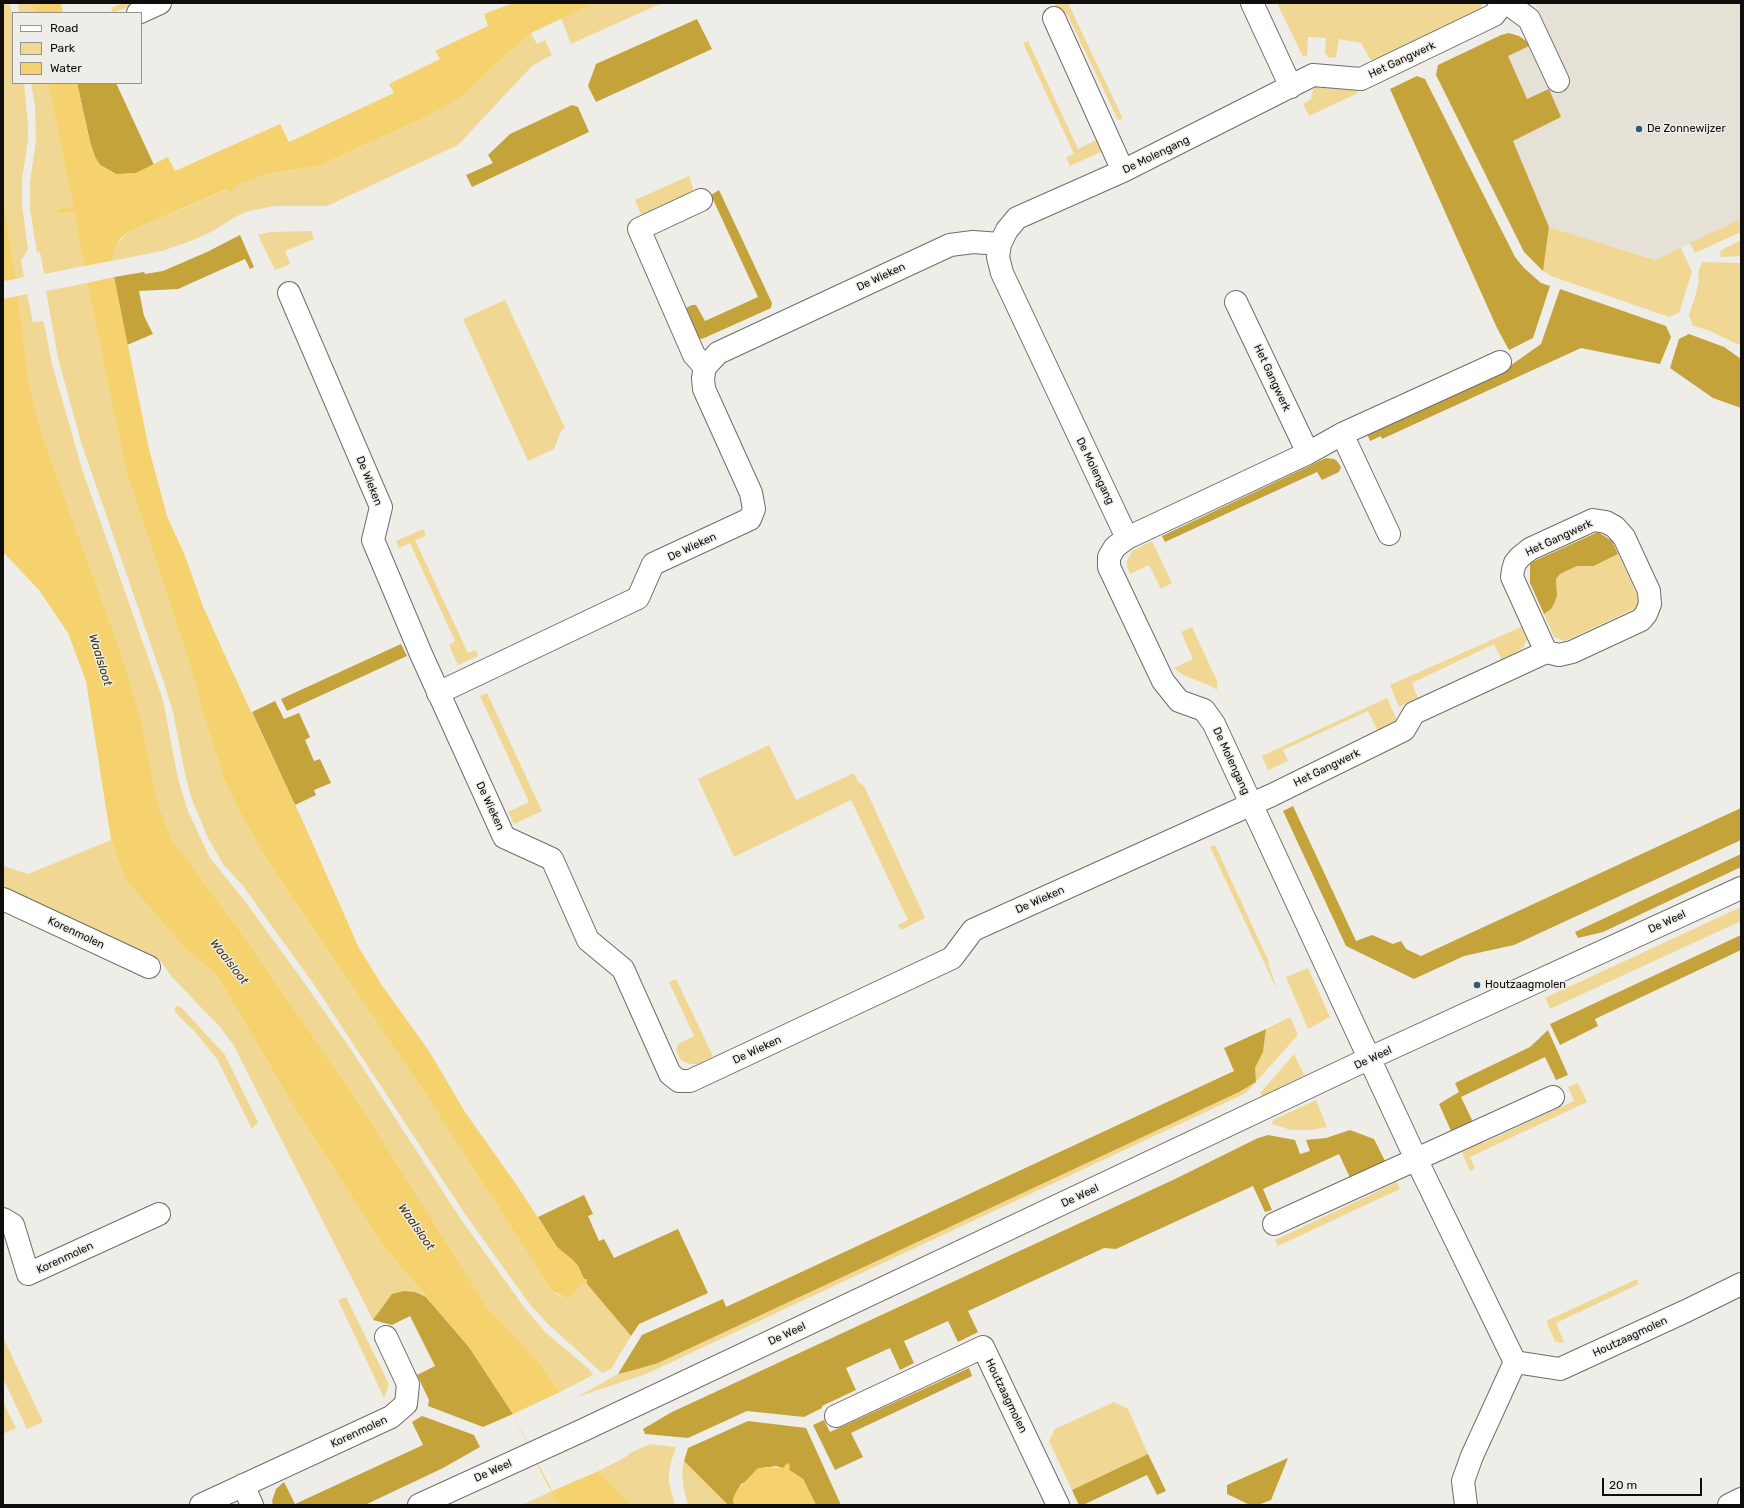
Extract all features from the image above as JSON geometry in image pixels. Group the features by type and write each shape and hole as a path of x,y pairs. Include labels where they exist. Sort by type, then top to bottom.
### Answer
{"street":[{"path":"140,12 160,3"},
{"path":"1252,3 1292,87"},
{"name":"Het Gangwerk","path":"1292,87 1313,76 1361,79 1494,15 1502,3"},
{"path":"1507,3 1529,19 1558,81"},
{"path":"1054,18 1123,171"},
{"name":"De Molengang","path":"1292,87 1123,171 1017,218 1007,230 1000,244 998,257 1002,273 1127,538 1115,547 1109,557 1109,567 1112,574 1163,681 1179,701 1204,710 1214,724 1345,1008 1370,1058"},
{"path":"701,200 639,229 694,355 705,367"},
{"name":"De Wieken","path":"438,693 638,598 653,564 750,519 754,509 751,493 704,389 703,378 705,367 718,353 950,245 973,242 1000,244"},
{"name":"De Wieken","path":"289,293 381,507 373,540 438,693 504,836 552,859 588,940 622,968 670,1074 679,1081 690,1082 952,958 973,930 1252,805"},
{"name":"Het Gangwerk","path":"1236,302 1308,453"},
{"path":"1127,538 1308,453 1342,434 1500,362"},
{"path":"1342,434 1389,534"},
{"name":"Het Gangwerk","path":"1252,805 1404,730 1414,713 1546,652 1559,655 1572,652 1641,620 1646,614 1650,604 1649,592 1624,537 1615,527 1606,522 1593,520 1530,549 1520,557 1515,564 1512,578 1546,652"},
{"name":"De Weel","path":"419,1505 579,1432 1370,1058 1741,888"},
{"name":"Korenmolen","path":"3,899 149,967"},
{"path":"1370,1058 1416,1159 1515,1362 1462,1481 1466,1505"},
{"path":"1274,1224 1553,1097"},
{"name":"Korenmolen","path":"3,1219 13,1225 19,1241 22,1259 28,1274 159,1214"},
{"name":"Houtzaagmolen","path":"1515,1362 1560,1369 1741,1284"},
{"name":"Korenmolen","path":"201,1505 391,1417 406,1404 408,1384 386,1337"},
{"name":"Houtzaagmolen","path":"836,1416 983,1347 1058,1505"},
{"path":"243,1486 252,1505"},
{"path":"1729,1505 1741,1499"}],"shaded area":[{"name":"De Zonnewijzer","path":"1535,3 1741,3 1741,219 1656,260 1549,227 1513,141 1561,117 1527,100 1507,56 1550,36"},
{"path":"697,19 712,49 596,102 588,86 596,64"},
{"path":"1509,33 1519,36 1526,41 1529,46 1508,56 1527,99 1549,89 1561,117 1513,141 1549,227 1543,271 1524,252 1436,75 1438,65 1501,35"},
{"path":"1417,76 1425,79 1515,257 1524,268 1541,283 1550,286 1533,338 1509,350 1497,328 1390,89"},
{"path":"77,84 116,84 154,165 136,173 116,174 100,165 95,157 90,142"},
{"path":"572,105 578,107 589,132 472,187 466,175 493,163 488,155 510,134"},
{"path":"719,190 772,303 771,308 702,339 696,337 686,308 696,305 705,321 758,297 711,195"},
{"path":"240,235 254,267 250,269 245,259 178,289 139,291 144,316 153,334 127,345 114,277 144,272 145,274 163,271 207,252"},
{"path":"1560,289 1666,326 1671,337 1660,364 1581,348 1382,439 1381,436 1370,441 1367,433 1507,368 1541,344"},
{"path":"1689,334 1724,347 1741,359 1741,408 1713,398 1670,368 1679,339"},
{"path":"1326,458 1337,461 1341,467 1339,472 1322,480 1317,472 1165,542 1162,536"},
{"path":"1598,532 1612,541 1618,554 1594,566 1577,566 1560,574 1556,579 1557,595 1555,602 1551,609 1544,614 1530,583 1530,563"},
{"path":"401,644 407,656 287,711 281,699"},
{"path":"275,701 284,719 299,713 310,737 305,740 314,761 320,759 331,783 314,790 316,795 295,805 252,712"},
{"path":"1293,806 1356,941 1372,935 1393,944 1401,941 1406,949 1421,956 1741,808 1741,840 1514,945 1464,956 1414,979 1346,946 1283,811"},
{"path":"1741,854 1741,867 1603,932 1578,938 1575,932"},
{"path":"1741,935 1741,950 1595,1019 1598,1026 1560,1045 1550,1024"},
{"path":"1266,1029 1263,1052 1255,1068 1256,1082 1239,1092 658,1363 618,1374 642,1335 723,1299 726,1307 1234,1071 1224,1048"},
{"path":"1548,1030 1568,1075 1556,1080 1545,1057 1461,1097 1472,1120 1469,1125 1452,1133 1439,1104 1459,1092 1455,1083 1530,1047"},
{"path":"1350,1130 1374,1139 1386,1163 1351,1180 1339,1154 1263,1189 1272,1210 1265,1212 1253,1186 1116,1249 1104,1248 968,1311 978,1332 958,1342 948,1321 904,1341 914,1363 900,1370 890,1348 846,1368 856,1390 822,1406 822,1408 804,1417 747,1411 688,1438 645,1434 643,1429 672,1412 1175,1179 1258,1138 1268,1135 1295,1140 1300,1154 1310,1151 1306,1140 1326,1138"},
{"path":"584,1195 593,1214 588,1216 599,1241 604,1239 614,1258 678,1229 708,1293 639,1324 631,1336 587,1284 587,1279 584,1279 578,1266 557,1247 538,1217"},
{"path":"404,1291 415,1292 426,1297 469,1347 513,1414 483,1427 428,1406 429,1400 417,1375 435,1366 410,1316 392,1325 373,1320 392,1294"},
{"path":"969,1368 972,1376 851,1433 863,1457 835,1470 813,1425 824,1420 830,1432"},
{"path":"422,1416 474,1435 480,1447 443,1468 365,1505 273,1505 272,1501 276,1489 284,1482 295,1504 423,1445 412,1422"},
{"path":"748,1421 806,1428 841,1505 816,1505 803,1479 789,1470 776,1466 757,1469 747,1481 741,1484 733,1499 734,1505 728,1505 684,1461 688,1448"},
{"path":"1148,1454 1166,1491 1157,1495 1147,1475 1083,1505 1079,1505 1072,1490"},
{"path":"1288,1458 1271,1500 1258,1505 1250,1505 1227,1494 1227,1485"}],"green space":[{"path":"3,3 10,3 12,15 12,84 24,84 28,126 28,140 22,179 22,205 28,249 21,261 24,277 16,279 3,196"},
{"path":"18,3 32,3 34,12 19,12"},
{"path":"123,3 138,3 116,12 113,12 111,8"},
{"path":"594,3 662,3 571,44 561,18"},
{"path":"1056,3 1068,3 1123,119 1118,120 1067,14 1059,12 1055,6"},
{"path":"1277,3 1483,3 1478,14 1378,62 1370,59 1361,43 1339,39 1336,57 1328,57 1325,53 1326,38 1308,37 1307,55 1303,57"},
{"path":"531,33 537,44 545,40 552,55 532,66 458,145 327,206 275,206 249,211 239,215 209,233 188,242 162,251 111,261 117,244 128,232 228,189 229,192 233,187 263,175 321,165 436,112 463,96"},
{"path":"1028,41 1078,149 1096,140 1101,152 1070,166 1066,157 1074,154 1023,43"},
{"path":"31,84 48,84 73,206 57,209 58,214 74,212 84,266 44,274 40,252 37,253 30,209 30,182 36,140 35,106"},
{"path":"1316,87 1356,90 1358,93 1309,116 1303,104 1311,99 1313,89"},
{"path":"689,176 693,188 692,193 642,217 635,200"},
{"path":"1741,219 1741,232 1695,253 1690,243"},
{"path":"1549,227 1655,260 1681,248 1692,272 1679,313 1669,317 1551,276 1543,271"},
{"path":"311,231 314,239 285,251 290,264 275,270 258,235 270,232"},
{"path":"1741,240 1741,256 1721,257 1720,251"},
{"path":"1702,262 1741,263 1741,345 1708,330 1693,326 1689,315 1699,281 1698,272"},
{"path":"87,283 126,471 188,658 204,718 224,779 243,818 270,865 424,1092 556,1294 566,1298 569,1297 582,1284 587,1284 631,1336 611,1369 602,1373 549,1325 531,1306 465,1214 315,986 243,886 223,864 207,836 191,797 173,712 164,683 81,442 58,358 46,291"},
{"path":"27,294 33,322 43,321 52,364 82,469 163,700 178,779 188,811 210,858 244,900 350,1048 460,1218 524,1307 544,1331 589,1369 593,1375 560,1392 538,1361 489,1310 362,1108 248,942 172,839 157,801 141,719 120,650 42,435 30,389 18,296"},
{"path":"505,300 565,428 561,431 554,449 528,461 463,319"},
{"path":"423,529 426,536 415,540 468,653 476,650 478,656 458,665 449,645 455,641 410,543 399,548 396,541"},
{"path":"1152,541 1172,583 1161,589 1149,565 1130,574 1127,567 1127,561 1132,551"},
{"path":"1618,554 1639,599 1636,608 1565,641 1554,637 1544,614 1551,609 1557,595 1556,579 1560,574 1577,566 1595,566"},
{"path":"1192,627 1217,681 1217,690 1211,686 1183,675 1174,668 1193,659 1181,632"},
{"path":"1521,627 1527,639 1523,648 1502,660 1494,644 1412,683 1418,698 1399,707 1390,685"},
{"path":"487,693 542,811 514,824 508,812 529,802 480,696"},
{"path":"1387,698 1397,720 1377,730 1368,711 1283,750 1288,761 1268,770 1262,756"},
{"path":"769,745 796,800 854,773 858,782 864,786 925,918 901,930 898,925 908,920 851,800 734,857 698,779"},
{"path":"111,840 125,879 182,945 218,977 293,1105 384,1247 426,1297 383,1309 373,1320 234,1046 220,1027 172,977 160,960 3,887 3,866 28,874"},
{"path":"1215,845 1269,962 1268,963 1277,990 1210,847"},
{"path":"1741,907 1741,921 1550,1009 1545,998"},
{"path":"1308,968 1330,1017 1308,1029 1286,977"},
{"path":"676,979 713,1056 698,1064 684,1062 680,1059 676,1050 678,1044 694,1036 669,982"},
{"path":"176,1006 181,1007 225,1055 258,1122 252,1129 217,1059 196,1033 174,1011"},
{"path":"1290,1017 1298,1035 1246,1093 646,1374 577,1397 618,1374 634,1370 1255,1068 1263,1052 1266,1029"},
{"path":"1294,1054 1304,1075 1263,1096 1261,1095 1260,1093"},
{"path":"1578,1083 1587,1102 1470,1157 1475,1168 1470,1171 1461,1150 1482,1140 1483,1143 1574,1101 1568,1087"},
{"path":"1316,1100 1327,1127 1311,1130 1291,1130 1272,1124 1273,1120"},
{"path":"1397,1182 1400,1189 1278,1246 1275,1240"},
{"path":"1637,1279 1639,1284 1556,1323 1564,1342 1561,1343 1555,1341 1546,1321"},
{"path":"346,1297 389,1384 384,1398 338,1300"},
{"path":"3,1337 43,1422 27,1429 3,1378"},
{"path":"3,1402 16,1428 3,1434"},
{"path":"1114,1402 1128,1409 1148,1454 1072,1490 1049,1441 1055,1429"},
{"path":"650,1444 676,1447 669,1473 669,1483 675,1505 632,1505 599,1471 629,1455 628,1454"},
{"path":"684,1461 728,1505 688,1505 684,1490 682,1472"},
{"path":"552,1491 560,1505 522,1505"}],"water":[{"path":"32,3 61,3 63,12 34,12"},
{"path":"513,3 594,3 531,33 463,96 436,112 321,165 263,175 233,187 234,189 229,192 227,189 128,232 117,244 111,261 84,266 74,212 58,214 57,209 73,206 48,84 77,84 90,142 95,157 100,165 116,174 136,173 168,157 175,171 280,124 289,142 394,93 389,84 440,59 435,51 488,26 484,14"},
{"path":"3,196 16,279 3,281"},
{"path":"114,277 149,449 167,516 185,556 204,609 304,824 359,948 383,987 429,1051 465,1112 516,1184 557,1247 573,1260 578,1266 584,1279 587,1279 587,1284 582,1284 569,1297 566,1298 553,1291 424,1092 270,865 243,818 224,779 204,718 188,658 126,471 87,283"},
{"name":"Waalsloot","path":"18,296 30,389 42,435 120,650 141,719 157,801 172,839 248,942 362,1108 489,1310 538,1361 560,1392 599,1471 632,1505 560,1505 548,1486 513,1414 469,1347 384,1247 293,1105 218,977 182,945 125,879 111,840 86,681 68,633 39,590 3,552 3,299"},
{"path":"787,1463 790,1465 789,1470 803,1479 816,1505 734,1505 733,1499 737,1490 757,1469 765,1467 783,1468"}],"pier":[{"path":"560,1392 599,1471 552,1491 513,1414"}],"place":[{"name":"De Zonnewijzer","path":"1639,129"},
{"name":"Houtzaagmolen","path":"1477,985"}]}
